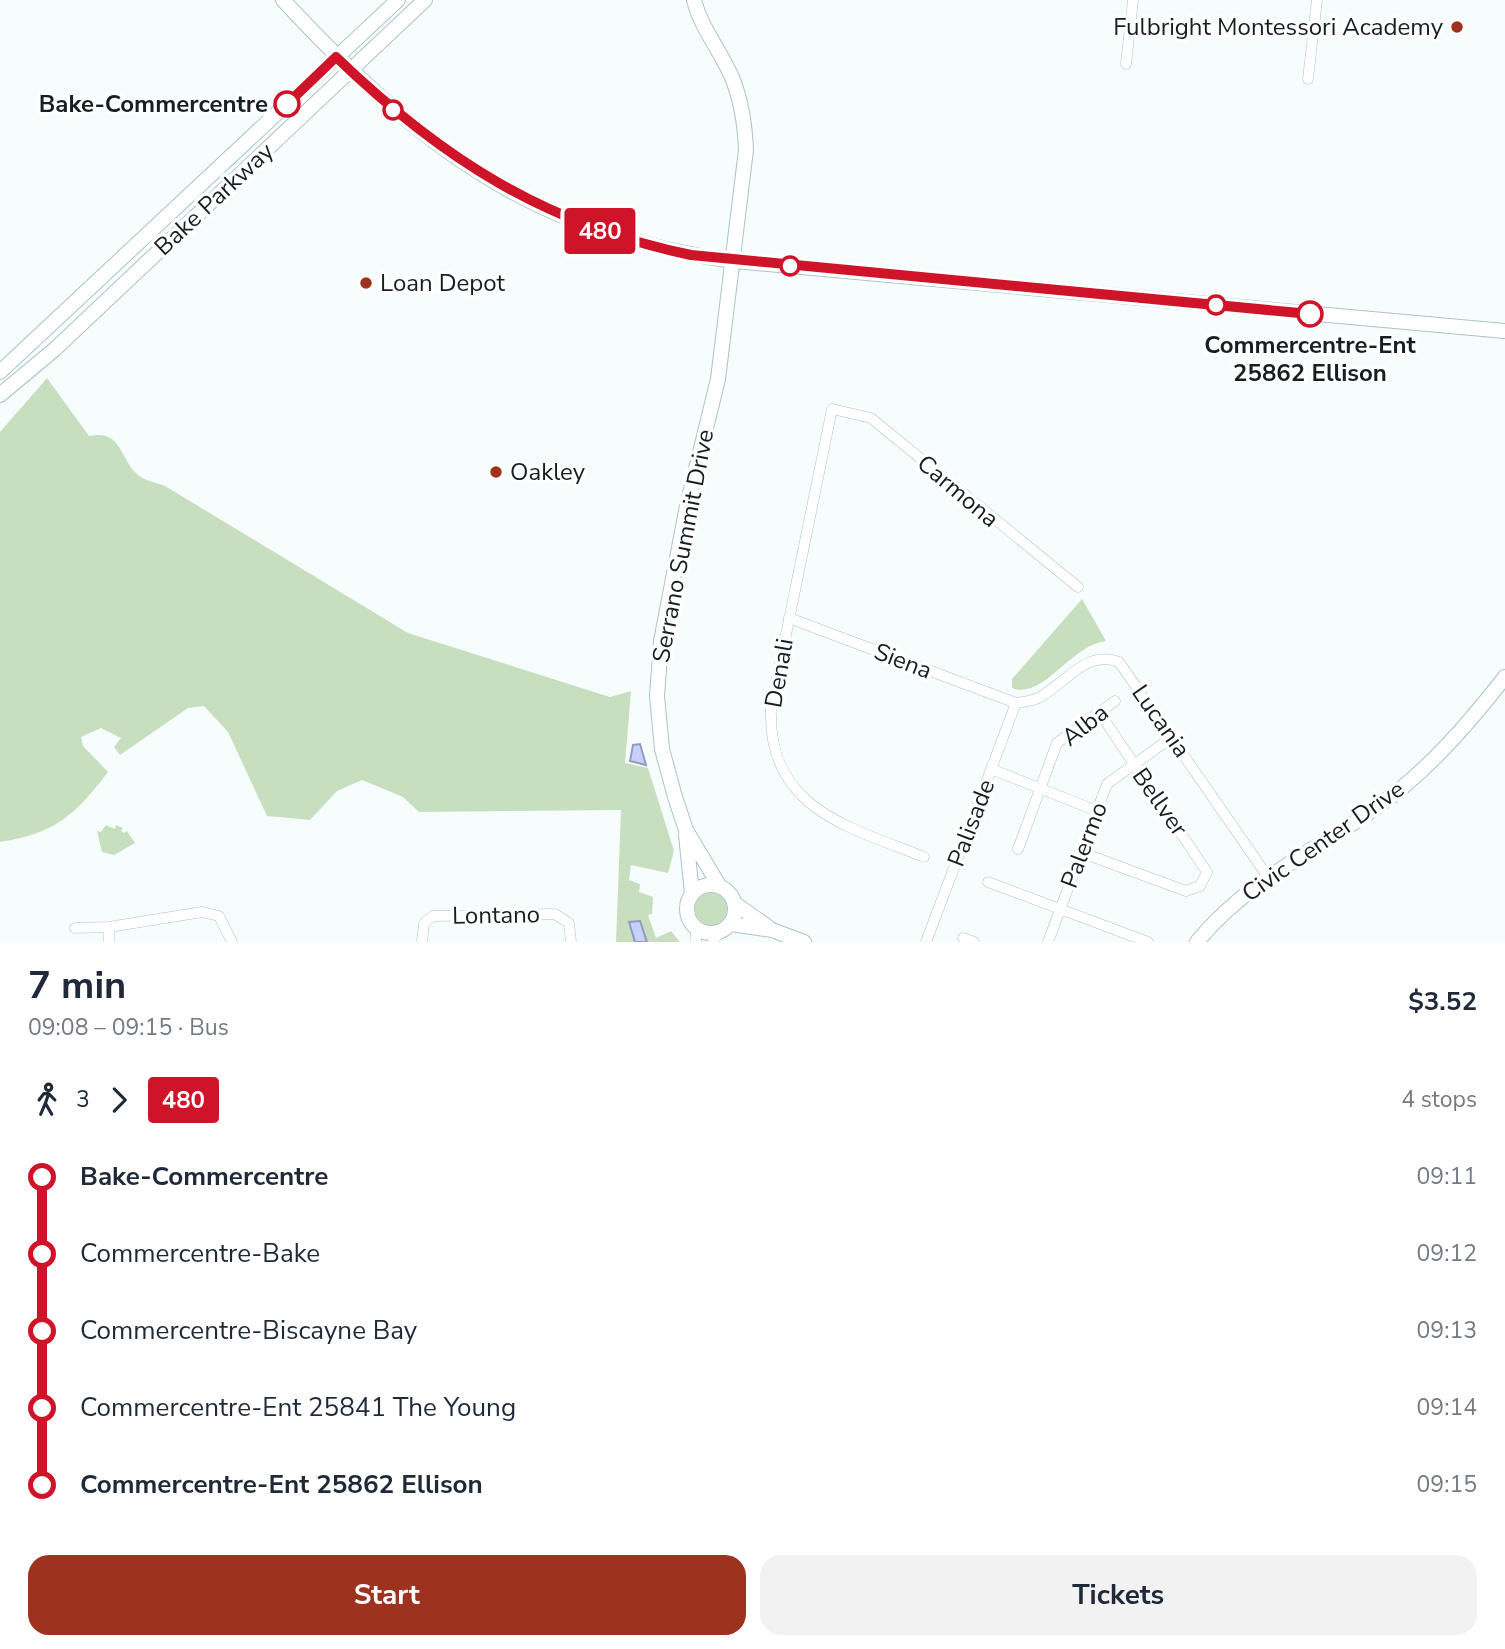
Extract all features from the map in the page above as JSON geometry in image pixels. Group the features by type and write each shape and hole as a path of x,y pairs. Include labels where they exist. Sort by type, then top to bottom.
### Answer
{"street":[{"path":"283,0 350,70 433,142 469,168 536,205 589,228 647,246 734,261 1505,331"},
{"name":"Bake Parkway","path":"0,372 398,0"},
{"name":"Bake Parkway","path":"0,395 55,349 425,0"},
{"name":"Serrano Summit Drive","path":"694,0 697,13 732,79 743,113 746,150 718,379 687,506 661,641 657,696 662,749 686,830 692,894 687,909 696,935 772,930"},
{"path":"1126,64 1133,0"},
{"path":"1308,79 1317,0"},
{"name":"Carmona","path":"832,409 871,418 1078,587"},
{"name":"Denali","path":"832,409 771,716 776,751 785,775 805,800 823,815 844,827 924,857"},
{"name":"Siena","path":"789,618 1016,703"},
{"name":"Lucania","path":"1016,703 1038,698 1094,659 1107,657 1119,662 1268,877"},
{"name":"Civic Center Drive","path":"1197,942 1242,895 1371,811 1405,785 1475,716 1505,677"},
{"name":"Alba","path":"1018,849 1057,743 1115,701"},
{"name":"Palisade","path":"926,942 1016,703"},
{"name":"Bellver","path":"1080,852 1186,891 1194,890 1203,882 1207,872 1099,712"},
{"name":"Palermo","path":"1048,942 1107,784 1172,737"},
{"path":"991,769 1097,811"},
{"name":"Serrano Summit Drive","path":"686,830 720,887 734,903 772,930"},
{"path":"988,882 1148,942"},
{"path":"692,894 706,886 720,887"},
{"path":"721,933 734,903"},
{"path":"75,928 109,927 202,912 219,916 232,942"},
{"name":"Lontano","path":"422,942 424,923 433,916 555,914 569,923 571,942"},
{"path":"109,927 109,942"},
{"path":"772,930 804,942"}],"green space":[{"path":"47,378 89,436 100,435 114,441 138,475 165,486 408,633 610,697 631,691 625,763 648,768 674,851 668,873 631,865 629,880 640,884 639,892 653,897 652,914 648,915 656,938 671,931 680,942 616,942 621,810 419,812 403,797 362,780 337,791 310,820 267,816 228,732 204,706 188,708 120,755 114,747 121,738 101,728 81,737 83,746 108,772 85,800 62,820 36,833 0,842 0,432"},
{"path":"1082,599 1106,641 1081,652 1035,686 1024,690 1012,688 1012,679"},
{"path":"106,825 115,829 116,825 123,828 121,831 127,831 135,843 114,855 102,852 97,831 101,832"},
{"path":"711,893 722,898 727,909 722,920 711,925 700,920 695,909 700,898"}],"water":[{"path":"640,744 646,765 630,761 633,745"},
{"path":"640,921 647,942 635,942 629,922"}],"bus line":[{"name":"480","path":"287,104 336,57 399,116 469,168 536,205 589,228 647,246 734,261 1310,314"}],"place":[{"name":"Fulbright Montessori Academy","path":"1457,27"},
{"name":"Bake-Commercentre","path":"287,104"},
{"name":"Loan Depot","path":"366,283"},
{"name":"Commercentre-Ent 25862 Ellison","path":"1310,314"},
{"name":"Oakley","path":"496,472"}]}
